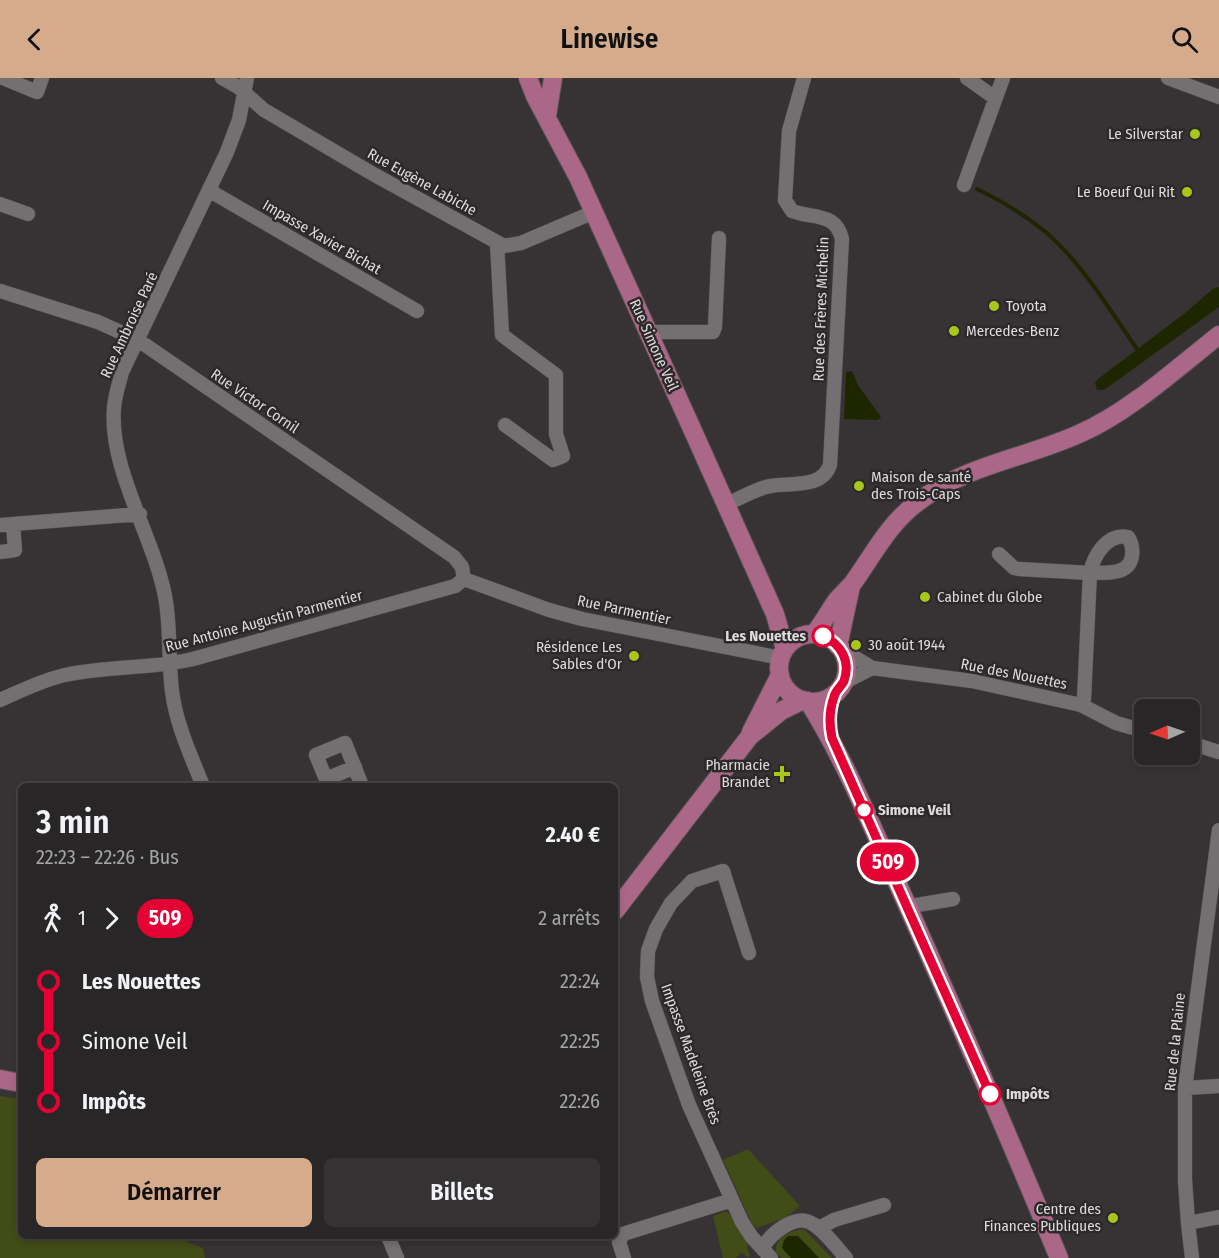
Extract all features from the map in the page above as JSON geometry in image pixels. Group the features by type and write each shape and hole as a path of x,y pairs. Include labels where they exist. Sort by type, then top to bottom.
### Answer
{"main road":[{"name":"Rue Simone Veil","path":"530,78 535,96 594,212 775,614 782,660"},
{"path":"547,116 551,78"},
{"path":"750,736 782,660 799,637 811,634 838,598 852,584 887,533 908,509 926,495 976,469 1092,429 1124,408 1219,335"},
{"path":"839,647 852,584"},
{"path":"775,614 789,625 823,636 839,647 846,660 846,672 829,718 832,738"},
{"path":"782,660 784,686 792,695 806,701 832,738 989,1091 1059,1258"},
{"path":"618,907 750,736 781,711 806,701 826,699 839,689"},
{"path":"0,1079 18,1082"}],"street":[{"path":"3,78 37,92 42,78"},
{"name":"Rue Eugène Labiche","path":"222,78 244,92 264,110 363,169 497,243"},
{"name":"Rue Ambroise Paré","path":"202,783 186,744 172,693 170,636 165,596 140,514 121,465 116,442 114,408 122,372 210,191 239,120 246,78"},
{"path":"530,78 540,80 551,78"},
{"name":"Rue des Frères Michelin","path":"726,504 766,487 799,484 820,478 830,465 842,240 840,230 835,223 792,211 785,200 789,131 804,78"},
{"path":"967,78 995,98"},
{"path":"964,185 1003,78"},
{"path":"1168,78 1219,97"},
{"name":"Impasse Xavier Bichat","path":"210,191 417,310"},
{"path":"0,204 28,214"},
{"path":"505,425 553,460 563,456 556,434 556,375 502,335 497,243 512,246 594,212"},
{"path":"649,332 712,332 715,327 719,238"},
{"name":"Rue Victor Cornil","path":"0,291 98,322 138,340 454,557 462,567 464,579"},
{"path":"0,552 15,550 7,525 140,514"},
{"path":"999,554 1014,568 1090,573 1084,699 1081,705"},
{"name":"Rue Parmentier","path":"464,579 549,610 582,619 782,660"},
{"name":"Rue Antoine Augustin Parmentier","path":"0,700 34,685 63,676 171,664 456,586 464,579"},
{"name":"Rue des Nouettes","path":"839,647 872,668 972,681 1081,705 1116,723 1134,728"},
{"path":"839,689 872,668"},
{"path":"1200,746 1219,752"},
{"path":"355,767 361,783"},
{"name":"Rue de la Plaine","path":"1192,1258 1185,1169 1185,1088 1219,830"},
{"name":"Impasse Madeleine Brès","path":"749,953 723,871 692,881 671,903 656,928 648,951 647,977 652,1001 689,1105 746,1230 766,1254"},
{"path":"909,909 917,905 953,899"},
{"path":"1185,1088 1219,1086"},
{"path":"624,1258 619,1242 622,1234 732,1200"},
{"path":"819,1228 834,1220 884,1205"},
{"path":"1188,1223 1219,1217"},
{"path":"766,1254 778,1230 793,1222 810,1222 819,1228 846,1258"},
{"path":"389,1239 397,1258"}],"shaded area":[{"path":"1219,287 1219,307 1104,390 1097,390 1095,383 1098,379 1213,289"},
{"path":"852,371 858,385 881,417 878,420 844,419 846,372"},
{"path":"0,1096 18,1099 18,1239 184,1239 203,1248 205,1258 0,1258"},
{"path":"748,1149 800,1206 785,1218 756,1228 751,1222 723,1160"},
{"path":"728,1212 750,1244 747,1246 750,1256 748,1258 742,1252 736,1258 723,1258 713,1216"},
{"path":"804,1229 832,1258 781,1258 776,1252 776,1246 781,1238"},
{"path":"788,1236 798,1236 819,1258 791,1258 782,1248"}],"waterway":[{"path":"977,189 1022,214 1047,233 1095,288 1137,349"}],"bus line":[{"name":"509","path":"823,636 841,649 846,660 843,683 834,694 829,718 832,738 990,1094"}],"place":[{"name":"Le Silverstar","path":"1195,134"},
{"name":"Le Boeuf Qui Rit","path":"1187,192"},
{"name":"Toyota","path":"994,306"},
{"name":"Mercedes-Benz","path":"954,331"},
{"name":"Maison de santé des Trois-Caps","path":"859,486"},
{"name":"Cabinet du Globe","path":"925,597"},
{"name":"Les Nouettes","path":"823,636"},
{"name":"30 août 1944","path":"856,645"},
{"name":"Résidence Les Sables d'Or","path":"634,656"},
{"name":"Pharmacie Brandet","path":"782,774"},
{"name":"Simone Veil","path":"864,810"},
{"name":"Impôts","path":"990,1094"},
{"name":"Centre des Finances Publiques","path":"1113,1218"}]}
